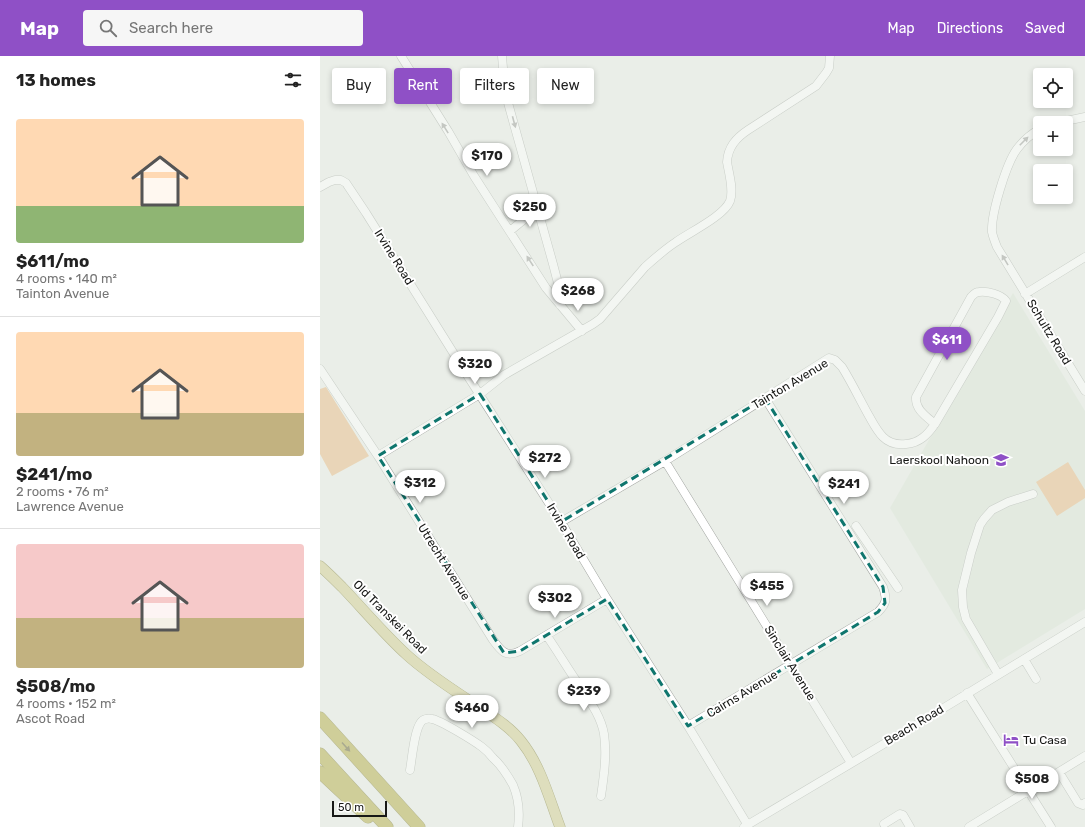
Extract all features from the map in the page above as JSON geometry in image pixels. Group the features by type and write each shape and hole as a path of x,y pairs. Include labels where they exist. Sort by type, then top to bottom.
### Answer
{"highway":[{"path":"320,718 419,827"},
{"path":"320,754 387,827"},
{"path":"320,772 379,827"}],"main road":[{"name":"Old Transkei Road","path":"320,566 413,661 512,730 521,740 537,766 560,827"}],"street":[{"path":"401,56 474,176 546,288 582,331"},
{"path":"502,56 505,92 559,287 560,305"},
{"path":"378,456 480,394 504,375 582,331 600,319 652,260 676,242 720,214 730,201 731,191 727,156 732,145 739,136 816,86 829,68 830,56"},
{"path":"1073,120 1085,117"},
{"name":"Schultz Road","path":"1033,133 1017,148 1010,160 999,190 992,226 993,237 997,247 1025,294 1084,388"},
{"name":"Irvine Road","path":"320,187 329,182 341,180 346,183 366,213 561,522 606,599 688,726 745,826"},
{"path":"510,231 538,208"},
{"path":"1025,294 1085,257"},
{"name":"Tainton Avenue","path":"561,522 665,461 829,358 835,360 842,367 875,428 883,438 898,444 908,444 924,438 936,424 998,317 1006,301 1002,297 984,292 976,293 971,297 916,397 916,404 920,410 936,424"},
{"name":"Utrecht Avenue","path":"320,369 378,456 493,640 504,653 516,653 547,636"},
{"path":"766,398 873,572 884,565"},
{"name":"Sinclair Avenue","path":"665,461 851,763"},
{"path":"998,674 966,619 963,607 962,590 971,553 980,525 984,519 992,510 1008,502 1032,494"},
{"path":"856,526 884,565 898,588"},
{"name":"Cairns Avenue","path":"688,726 878,612 885,603 886,599 883,587 873,572"},
{"path":"601,796 604,777 604,734 601,724 590,701 547,636 606,599"},
{"name":"Beach Road","path":"745,826 1085,622"},
{"path":"1024,659 1036,679"},
{"path":"967,693 1051,827"},
{"path":"410,770 418,728 424,720 433,719 483,747 495,759 507,775 518,798 518,827"},
{"path":"969,827 1085,756"},
{"path":"1059,772 1078,803 1085,803"},
{"path":"884,824 900,814 903,815 910,827"}],"highlighted area":[{"path":"480,394 561,522 765,398 883,587 885,603 878,612 688,726 607,599 520,651 504,653 378,456"}],"shaded area":[{"name":"Laerskool Nahoon","path":"1013,293 1085,411 1085,609 987,669 890,508"},
{"path":"326,387 369,456 332,476 320,454 320,389"},
{"path":"1068,462 1085,490 1085,498 1057,516 1036,482"}],"place":[{"name":"Laerskool Nahoon","path":"1001,460"},
{"name":"Tu Casa","path":"1011,740"}]}
